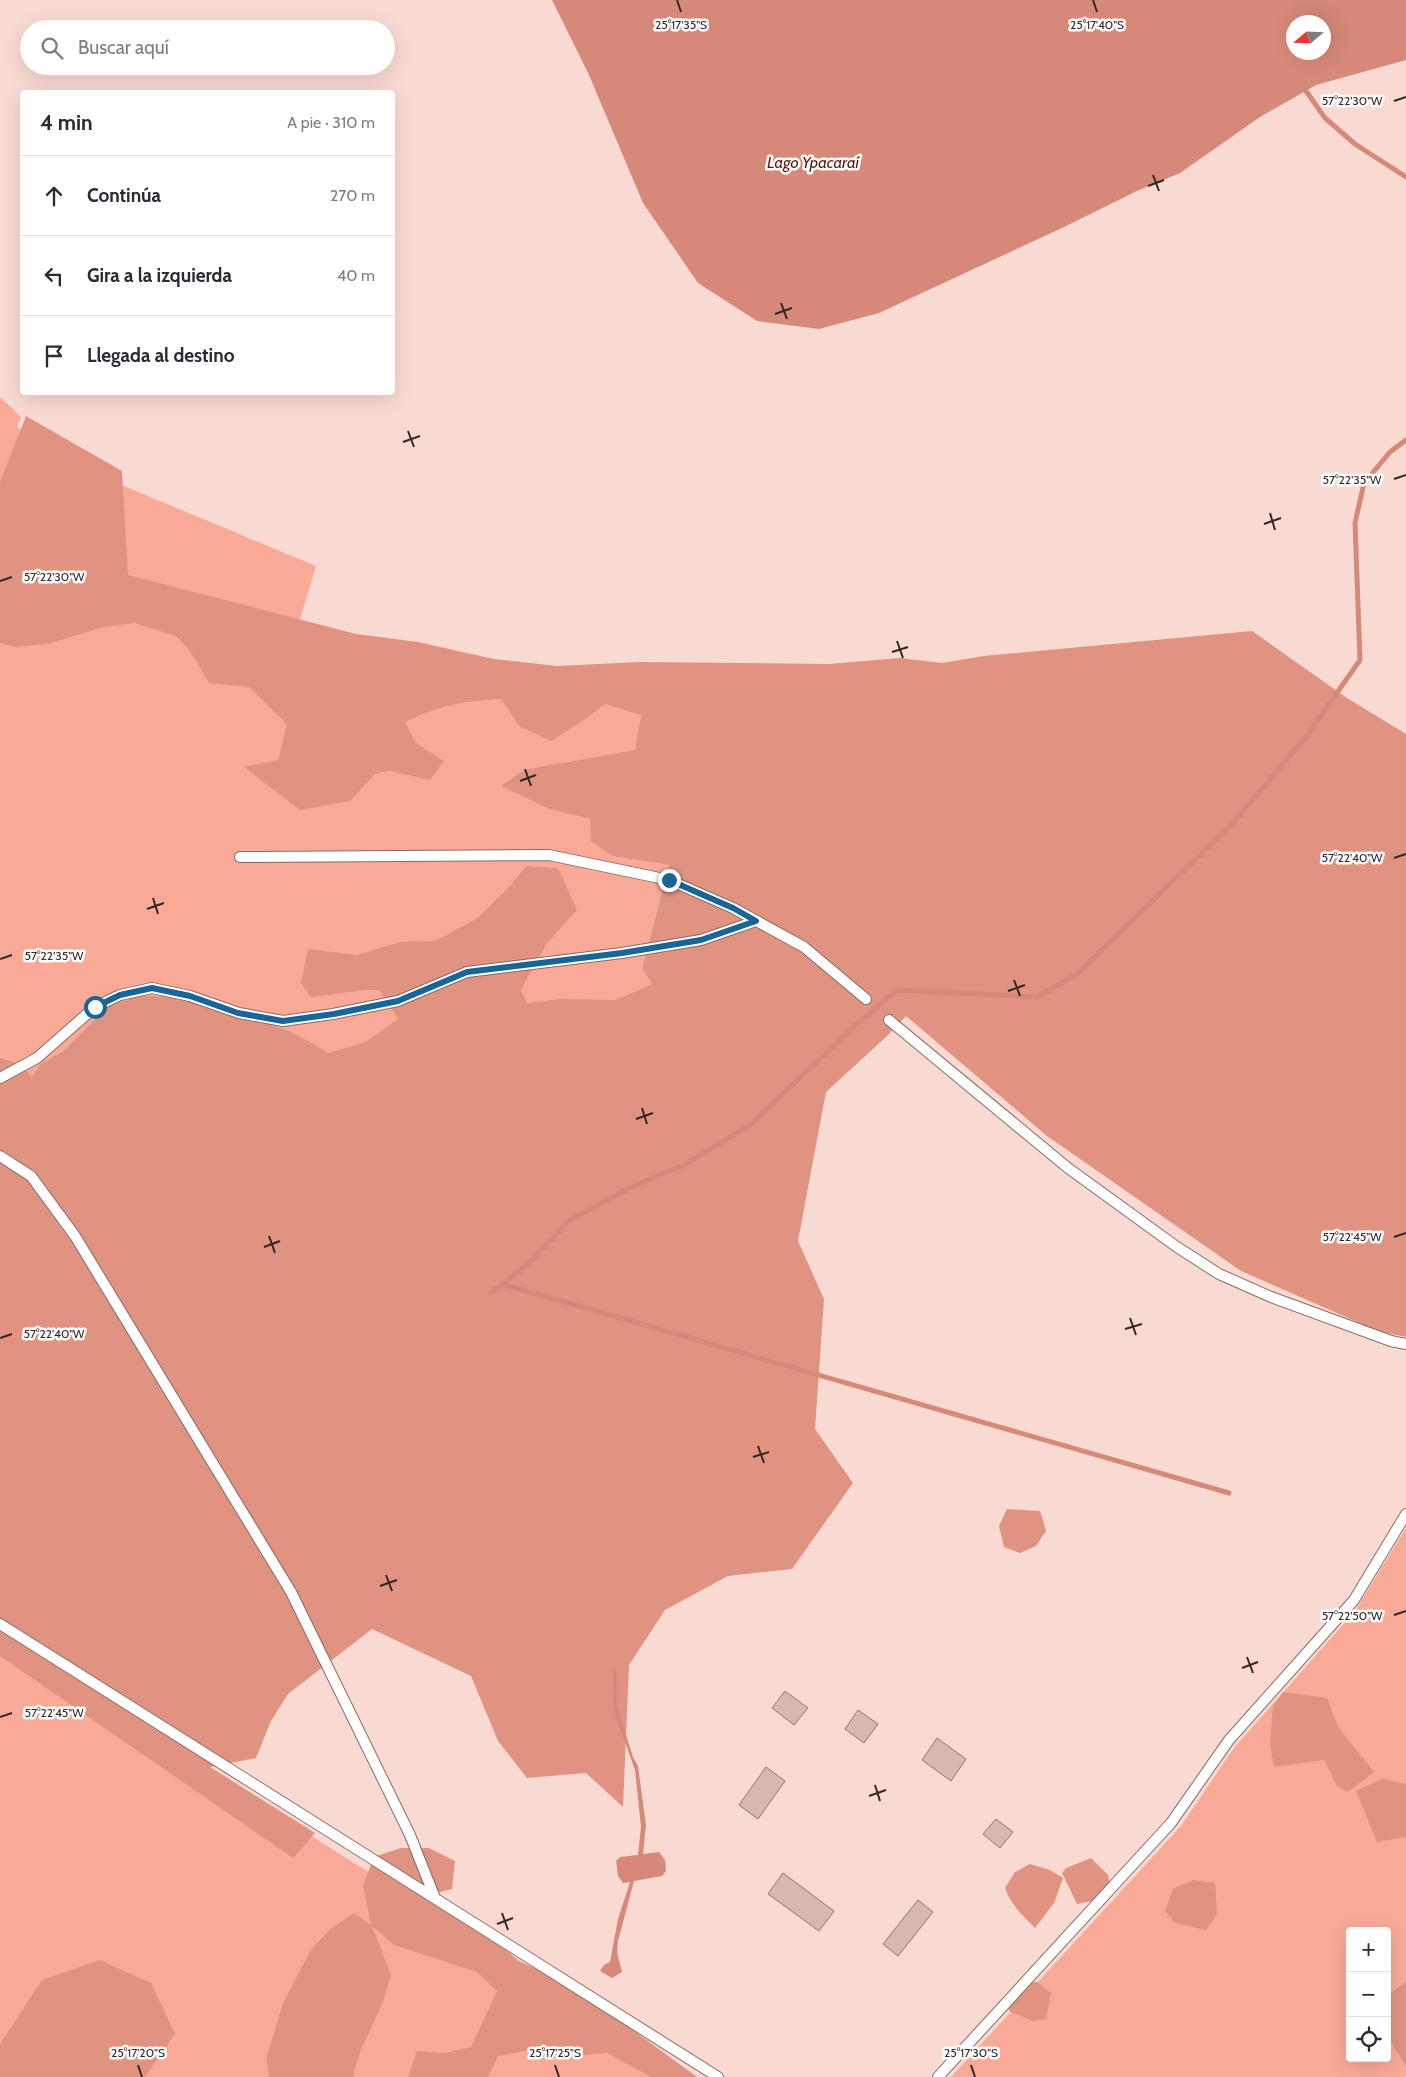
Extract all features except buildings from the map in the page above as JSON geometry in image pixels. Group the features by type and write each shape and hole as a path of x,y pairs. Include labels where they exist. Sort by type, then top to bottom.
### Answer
{"lane":[{"path":"240,856 549,856 669,880 733,908 804,947 866,999"},
{"path":"0,1078 37,1058 95,1007 120,995 152,988 190,996 238,1013 283,1021 334,1014 398,1001 467,972 622,953 701,940 756,921"},
{"path":"889,1020 1068,1168 1219,1274 1271,1297 1391,1341 1406,1344"},
{"path":"0,1156 31,1176 75,1236 291,1592 410,1835 435,1898"},
{"path":"938,2077 1170,1824 1229,1740 1354,1600 1406,1514"},
{"path":"0,1624 718,2077"}],"shaded area":[{"path":"0,397 21,417 17,427 95,474 316,566 273,710 288,724 278,760 254,774 300,809 375,774 389,771 427,779 401,723 426,712 461,703 501,699 519,726 605,704 641,714 636,750 549,809 590,819 612,856 669,865 642,967 652,984 615,1000 523,1005 516,991 524,868 505,891 477,918 435,941 366,990 379,990 398,1019 365,1042 325,1055 106,1008 63,1051 40,1064 32,1077 0,1067"},
{"path":"26,416 122,471 128,575 356,634 418,642 494,659 557,666 640,662 829,664 900,658 942,663 984,656 1252,631 1347,698 1406,734 1406,1337 1378,1331 1241,1271 1047,1136 906,1016 826,1092 798,1241 824,1299 815,1429 853,1483 792,1569 728,1576 665,1610 629,1665 623,1807 586,1773 527,1778 498,1741 471,1676 372,1629 288,1694 271,1721 256,1758 210,1767 315,1833 293,1858 0,1656 0,1058 20,1064 32,1077 40,1064 63,1051 106,1008 136,996 177,996 290,1031 329,1053 365,1042 398,1019 379,990 311,997 301,983 308,949 357,955 400,942 435,941 477,918 505,891 526,866 558,868 577,910 547,943 521,990 527,1003 561,999 615,1000 652,984 642,968 669,865 612,856 591,841 590,819 549,809 501,786 524,770 635,750 641,715 605,704 551,741 519,726 501,699 475,701 441,708 405,722 416,743 444,761 430,780 389,771 375,774 350,801 300,810 244,767 278,760 287,724 249,687 209,683 190,651 176,636 134,623 104,627 47,644 15,647 0,643 0,482"},
{"path":"1007,1509 1040,1511 1047,1534 1046,1531 1036,1546 1020,1553 1004,1547 999,1526"},
{"path":"1406,1528 1406,2077 951,2077 1181,1826 1234,1748 1355,1611"},
{"path":"0,1640 427,1909 683,2077 0,2077"},
{"path":"1283,1692 1327,1698 1338,1727 1374,1772 1348,1792 1337,1786 1324,1760 1274,1767 1270,1744 1273,1706"},
{"path":"1382,1779 1406,1784 1406,1837 1377,1842 1356,1791"},
{"path":"401,1848 429,1848 455,1861 452,1889 426,1895 452,1905 519,1961 571,1985 697,2077 651,2077 607,2053 554,2058 525,2051 498,2056 488,2077 408,2077 417,2051 445,2053 471,2047 497,1991 477,1972 394,1945 372,1926 391,1975 383,2002 360,2052 353,2077 269,2077 266,2059 283,2003 310,1951 330,1929 354,1913 371,1925 363,1885 374,1857"},
{"path":"1091,1858 1108,1875 1110,1885 1116,1890 1107,1898 1077,1904 1062,1873 1066,1868"},
{"path":"1030,1864 1050,1870 1063,1878 1054,1903 1035,1928 1014,1905 1005,1888 1015,1872"},
{"path":"1193,1880 1215,1883 1217,1914 1206,1930 1175,1923 1165,1911 1173,1889"},
{"path":"100,1960 151,1983 175,2034 145,2077 0,2077 0,2044 42,1980"},
{"path":"1037,1982 1051,1993 1046,2019 1032,2021 1009,2011 1011,1989 1025,1983"},
{"path":"1406,1982 1406,2066 1391,2042 1391,1993"}],"water":[{"name":"Lago Ypacaraí","path":"552,0 1406,0 1406,60 1316,85 1260,117 1180,173 1137,191 879,313 819,329 757,321 698,283 643,203 589,75"},
{"path":"613,1668 616,1669 617,1706 633,1757 638,1766 646,1825 643,1854 659,1852 665,1860 666,1871 662,1876 634,1881 618,1941 617,1952 622,1972 612,1978 600,1971 604,1965 610,1962 618,1919 630,1882 623,1883 618,1876 616,1861 620,1857 638,1855 641,1827 635,1770 614,1711"}],"waterway":[{"path":"1306,91 1325,118 1355,144 1406,177"},
{"path":"491,1293 527,1265 570,1220 629,1188 684,1165 750,1125 858,1023 897,990 1037,997 1077,974 1233,823 1306,737 1360,660 1355,523 1364,483 1390,452 1406,440"},
{"path":"502,1284 1229,1493"}],"route":[{"path":"95,1007 120,995 152,988 190,996 238,1013 283,1021 334,1014 398,1001 467,972 622,953 701,940 756,921 733,908 669,880"}]}
